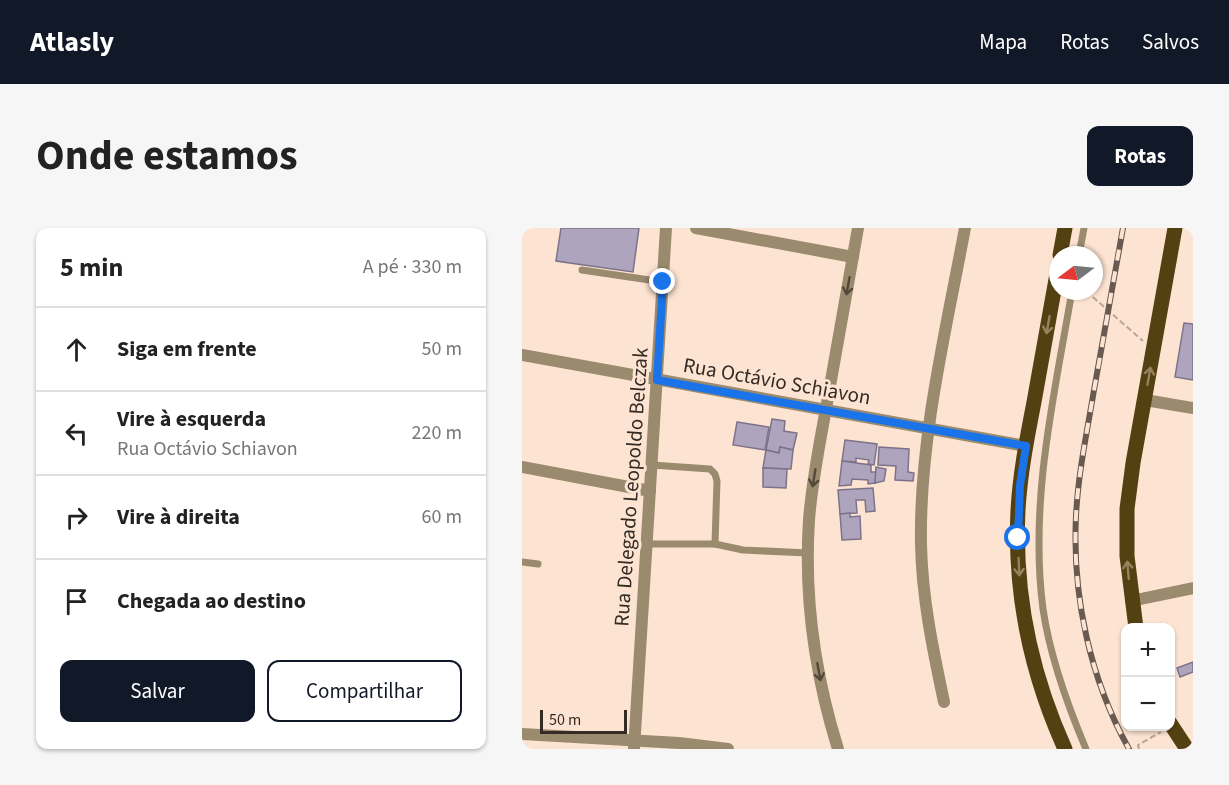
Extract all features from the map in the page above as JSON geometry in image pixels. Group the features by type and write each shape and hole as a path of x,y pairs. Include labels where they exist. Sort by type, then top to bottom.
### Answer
{"main road":[{"path":"1062,246 1065,228"},
{"path":"1135,623 1127,556 1127,509 1175,228"},
{"path":"1052,300 1026,446 1018,510 1018,538 1021,599 1033,659 1065,749"},
{"path":"1171,731 1187,749"}],"street":[{"name":"Rua Delegado Leopoldo Belczak","path":"634,745 666,228"},
{"path":"696,228 853,257"},
{"path":"838,749 817,663 811,617 808,553 812,491 858,228"},
{"path":"944,702 928,624 921,545 923,473 965,228"},
{"name":"Rua Octávio Schiavon","path":"522,356 1026,446"},
{"path":"1144,400 1193,408"},
{"path":"522,467 650,491"},
{"path":"1131,601 1193,588"},
{"path":"522,734 634,745 679,742 728,749"}],"lane":[{"path":"1081,246 1084,228"},
{"path":"582,270 663,282"},
{"path":"1070,300 1044,455 1038,529 1041,591 1050,646 1061,684 1086,749"},
{"path":"652,465 710,469 715,474 715,544"},
{"path":"647,544 715,544 743,550 808,553"},
{"path":"522,562 538,564"}],"path":[{"path":"1096,300 1143,341 1155,343"},
{"path":"1139,749 1138,745 1159,731"}],"building":[{"path":"561,228 639,228 633,272 556,261"},
{"path":"1184,323 1193,324 1193,380 1175,377"},
{"path":"772,419 785,421 784,431 797,433 793,450 780,447 779,453 766,450"},
{"path":"737,422 769,427 765,450 733,445"},
{"path":"845,440 877,444 874,465 868,464 869,460 856,458 856,462 842,461"},
{"path":"780,447 793,450 791,469 763,468 766,450 779,453"},
{"path":"879,447 909,449 908,472 914,473 913,481 895,480 896,466 878,465"},
{"path":"842,461 871,465 871,472 876,472 875,483 868,484 868,480 852,479 851,485 839,486"},
{"path":"876,467 886,469 884,481 875,483"},
{"path":"763,468 787,469 786,488 763,487"},
{"path":"873,488 875,511 866,512 865,500 856,500 857,513 840,514 838,490"},
{"path":"850,513 850,517 860,516 861,539 842,540 840,514"},
{"path":"1193,662 1193,672 1180,677 1177,668"}],"railway":[{"path":"1123,228 1081,469 1077,500 1076,546 1077,576 1086,636 1104,694 1129,749"}],"route":[{"path":"663,282 657,380 1026,446 1020,485 1018,538"}]}
